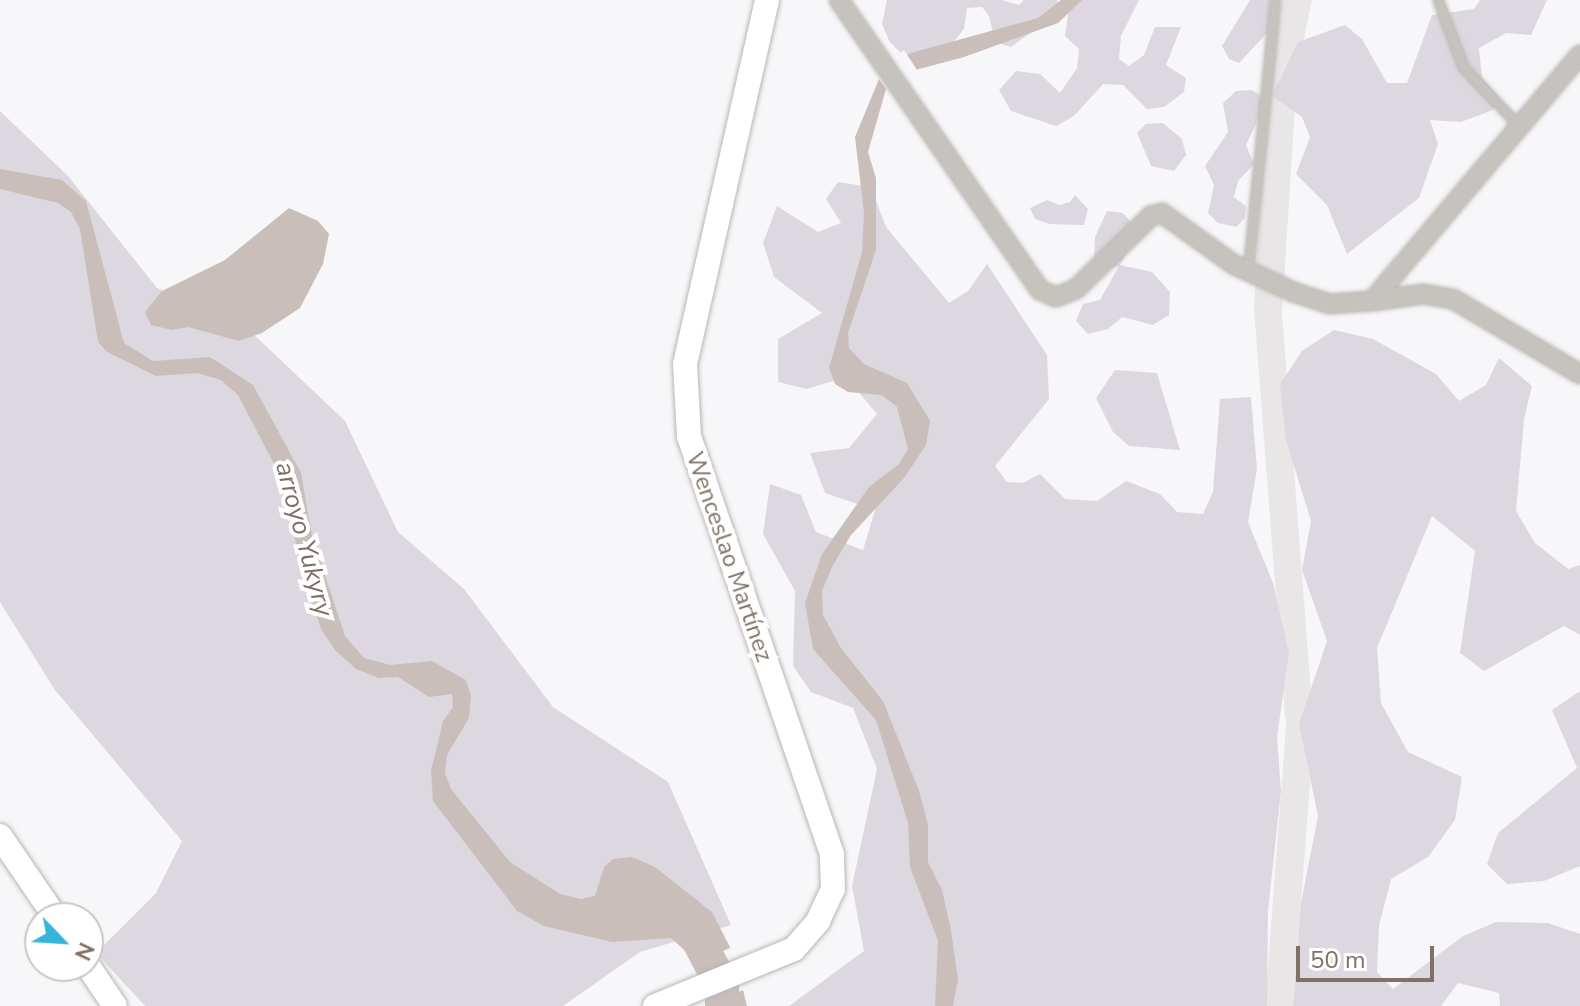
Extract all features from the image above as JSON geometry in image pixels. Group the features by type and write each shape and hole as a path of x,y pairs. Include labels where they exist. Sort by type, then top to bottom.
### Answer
{"main road":[{"name":"Wenceslao Martínez","path":"663,1003 794,949 818,921 833,889 832,854 689,437 685,364 767,0"},
{"path":"0,836 45,902"},
{"path":"99,982 115,1006"}],"street":[{"path":"839,0 1040,290 1056,297 1076,289 1151,216 1162,213 1248,271 1329,304 1424,294 1453,299 1577,366"},
{"path":"1372,301 1580,55"}],"lane":[{"path":"1248,271 1275,0"},
{"path":"1438,0 1463,67 1518,125"}],"shaded area":[{"path":"887,0 1002,0 1019,5 1024,0 1057,0 1058,3 1051,18 1011,47 995,42 989,16 982,7 967,8 964,29 947,50 902,54 889,41 882,24"},
{"path":"1070,0 1139,0 1121,36 1119,59 1129,66 1144,55 1155,27 1181,27 1166,65 1186,78 1184,92 1164,107 1147,109 1123,85 1103,84 1074,116 1056,126 1011,111 999,90 1016,71 1040,74 1060,93 1077,68 1079,49 1065,36"},
{"path":"1250,0 1270,0 1268,32 1239,63 1229,59 1222,46"},
{"path":"1282,0 1312,0 1297,73 1282,313 1314,732 1293,1006 1265,1006 1286,727 1254,308 1269,65"},
{"path":"1480,0 1547,0 1531,35 1506,33 1479,48 1482,78 1497,95 1493,110 1461,122 1430,120 1438,144 1419,198 1347,254 1327,205 1296,174 1310,137 1302,117 1272,96 1298,42 1345,25 1362,39 1387,83 1407,83 1432,15 1474,9"},
{"path":"1251,90 1259,94 1264,107 1246,145 1254,164 1238,181 1234,197 1246,206 1245,218 1236,227 1218,223 1208,213 1214,185 1205,166 1228,132 1223,103 1236,91"},
{"path":"0,111 68,176 157,288 249,330 345,421 398,532 464,589 553,707 668,782 731,925 640,952 563,1006 145,1006 104,962 104,945 156,893 182,841 55,690 0,602"},
{"path":"1163,123 1182,139 1186,155 1174,171 1151,166 1137,133 1146,124"},
{"path":"838,182 871,187 886,227 949,303 968,291 987,264 1047,355 1049,399 995,466 1007,482 1023,483 1040,474 1065,499 1097,501 1126,481 1160,494 1177,512 1203,514 1213,492 1220,399 1251,397 1257,469 1248,522 1273,583 1289,653 1277,737 1281,791 1268,911 1267,1006 789,1006 864,951 852,886 877,769 853,708 811,692 793,666 795,591 763,534 770,484 801,495 816,532 863,550 875,510 825,493 810,453 849,448 877,414 846,377 807,389 778,382 778,339 822,313 774,277 763,243 777,206 818,232 841,223 826,199"},
{"path":"1075,195 1088,209 1084,225 1049,224 1035,219 1030,208 1047,200 1059,205 1070,202"},
{"path":"1107,211 1123,213 1138,230 1120,265 1152,272 1170,292 1169,315 1153,325 1122,317 1108,329 1088,334 1076,321 1083,304 1100,300 1119,266 1107,269 1094,261 1095,237"},
{"path":"1334,330 1373,339 1436,374 1459,401 1486,385 1499,358 1532,386 1524,419 1516,511 1535,543 1568,569 1580,565 1580,635 1564,626 1484,671 1460,653 1475,551 1432,516 1377,648 1381,703 1408,752 1462,777 1455,820 1428,857 1391,879 1379,926 1377,972 1393,989 1463,936 1496,922 1548,923 1580,934 1580,1006 1500,1006 1499,993 1458,983 1441,1006 1293,1006 1301,903 1318,816 1299,724 1327,641 1302,570 1311,521 1286,440 1280,384 1302,351"},
{"path":"1115,370 1157,373 1180,450 1129,446 1113,432 1096,398"},
{"path":"1580,691 1580,866 1544,881 1507,884 1487,864 1498,833 1577,768 1552,710"}],"water":[{"path":"1061,0 1082,0 1058,23 964,57 908,72 900,56 1038,18"},
{"path":"879,79 886,89 868,152 876,178 876,250 848,333 849,348 864,364 907,383 930,421 926,445 904,478 851,535 833,565 822,591 823,615 841,648 883,701 919,791 928,825 928,862 942,890 951,930 958,979 953,1006 935,1006 938,941 910,867 908,823 876,720 813,649 805,603 822,554 869,487 899,464 908,449 897,407 882,395 848,392 835,384 829,368 862,252 864,213 855,137"},
{"path":"0,169 62,180 86,201 124,343 153,361 210,357 253,385 301,473 312,536 345,636 364,658 390,665 432,661 466,680 471,696 469,718 447,755 445,773 451,789 510,862 560,894 581,899 595,896 604,867 613,859 632,857 655,867 712,912 732,951 700,964 671,938 612,942 544,926 517,911 433,801 431,771 443,721 453,707 452,694 429,697 398,677 379,678 356,669 335,650 321,629 297,550 287,489 238,395 221,380 197,373 156,376 107,352 98,342 80,229 71,212 58,203 0,189"},
{"path":"289,208 318,221 329,234 323,264 300,308 262,333 239,341 188,327 172,330 151,325 145,312 162,291 225,260"},
{"path":"743,990 747,1006 714,1006 713,1004"}],"pier":[{"path":"904,50 919,73 905,75 896,56"},
{"path":"735,946 734,954 700,968 694,963"}],"waterway":[{"name":"arroyo Yukyry","path":"688,921 722,985 722,1006"}]}
